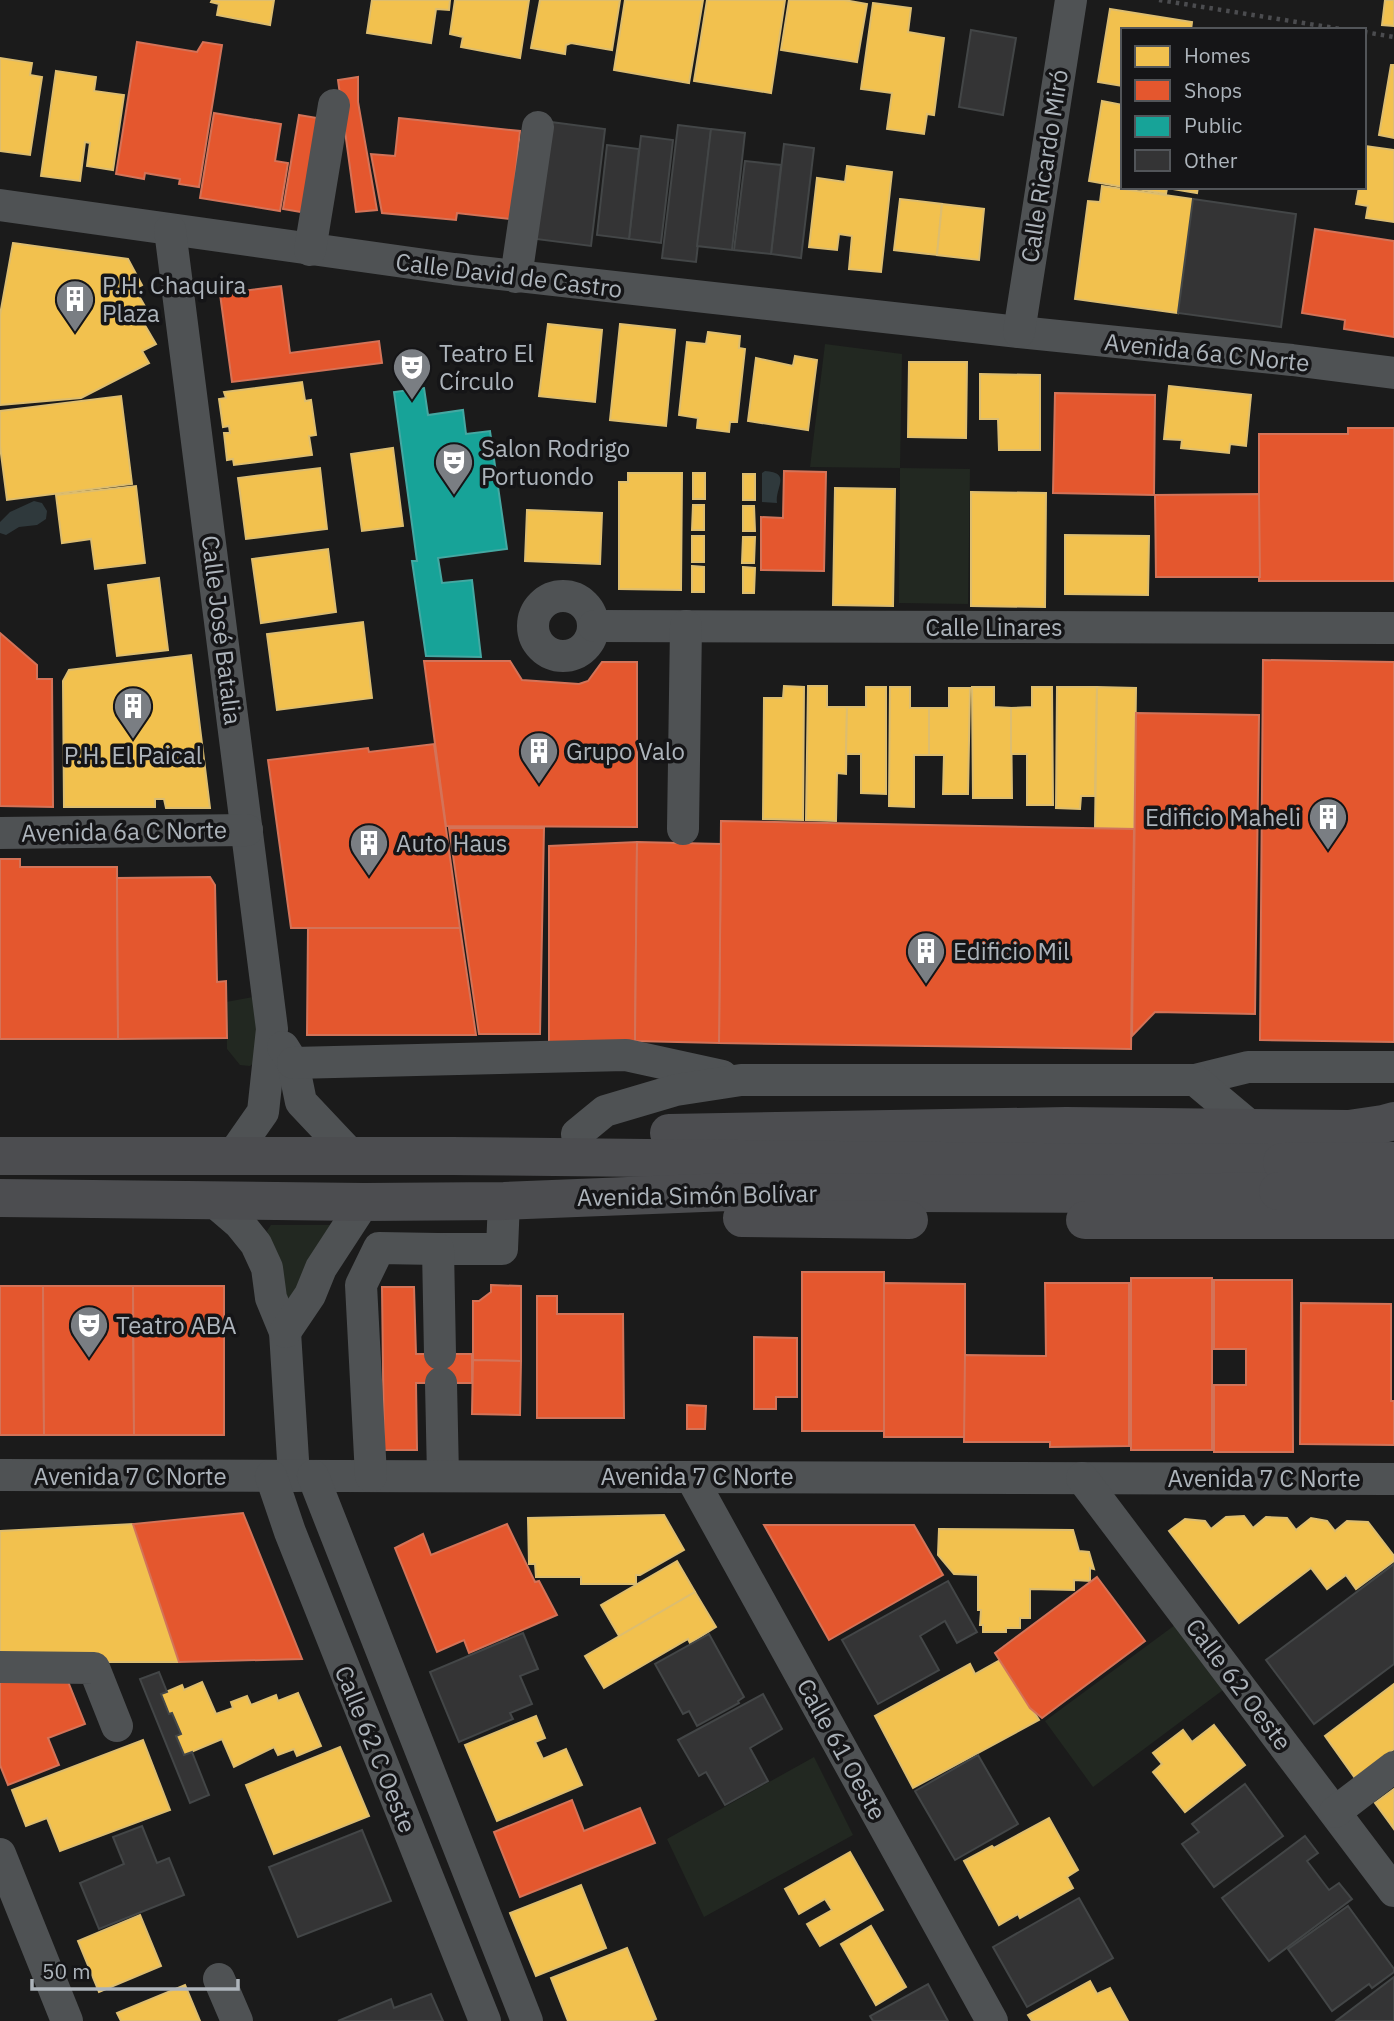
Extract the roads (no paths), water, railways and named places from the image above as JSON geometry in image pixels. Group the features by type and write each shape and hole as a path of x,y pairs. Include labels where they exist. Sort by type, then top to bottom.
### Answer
{"main road":[{"path":"1276,1166 1349,1129 1394,1121"},
{"path":"452,1156 515,1133 1066,1126 1276,1166 1394,1220"},
{"name":"Avenida Simón Bolívar","path":"0,1156 351,1155 1276,1166 1394,1161"},
{"name":"Avenida Simón Bolívar","path":"0,1198 364,1202 728,1192 1121,1194 1276,1166 1394,1191"}],"street":[{"name":"Calle Ricardo Miró","path":"1019,332 1071,0"},
{"path":"310,250 334,105"},
{"path":"516,276 538,127"},
{"name":"Calle David de Castro","path":"0,205 310,250 516,276 1019,332"},
{"name":"Calle José Batalia","path":"170,230 272,1029 263,1112 233,1155"},
{"name":"Avenida 6a C Norte","path":"1019,332 1394,373"},
{"name":"Calle Linares","path":"594,626 1394,628"},
{"path":"683,829 686,626"},
{"name":"Avenida 6a C Norte","path":"0,833 247,830"},
{"name":"Calle José Batalia","path":"272,1029 293,1063 301,1102 351,1155"},
{"path":"293,1063 626,1055 741,1080"},
{"path":"577,1134 606,1111 676,1090 741,1080 1195,1080 1248,1067 1394,1067"},
{"path":"1195,1080 1276,1166"},
{"name":"Calle 62 C Oeste","path":"211,1199 239,1223 256,1244 267,1268 271,1298 285,1332 293,1476 290,1532 485,2021"},
{"path":"371,1476 361,1285 379,1248 502,1249 504,1200"},
{"path":"408,1201 423,1248 441,1369 443,1476"},
{"path":"285,1332 310,1295 321,1268 364,1202"},
{"name":"Avenida 7 C Norte","path":"0,1475 1394,1479"},
{"name":"Calle 62 C Oeste","path":"293,1476 527,2021"},
{"name":"Calle 61 Oeste","path":"691,1477 992,2021"},
{"name":"Calle 62 Oeste","path":"1082,1478 1392,1886"},
{"path":"0,1667 94,1668 117,1726"},
{"path":"1335,1812 1394,1767"},
{"path":"0,1854 67,2021"},
{"path":"219,1979 237,2021"}],"place":[{"name":"P.H. Chaquira Plaza","path":"75,333"},
{"name":"Teatro El Círculo","path":"412,401"},
{"name":"Salon Rodrigo Portuondo","path":"454,496"},
{"name":"P.H. El Paical","path":"133,740"},
{"name":"Grupo Valo","path":"539,785"},
{"name":"Edificio Maheli","path":"1328,851"},
{"name":"Auto Haus","path":"369,877"},
{"name":"Edificio Mil","path":"926,985"},
{"name":"Teatro ABA","path":"89,1359"}]}
